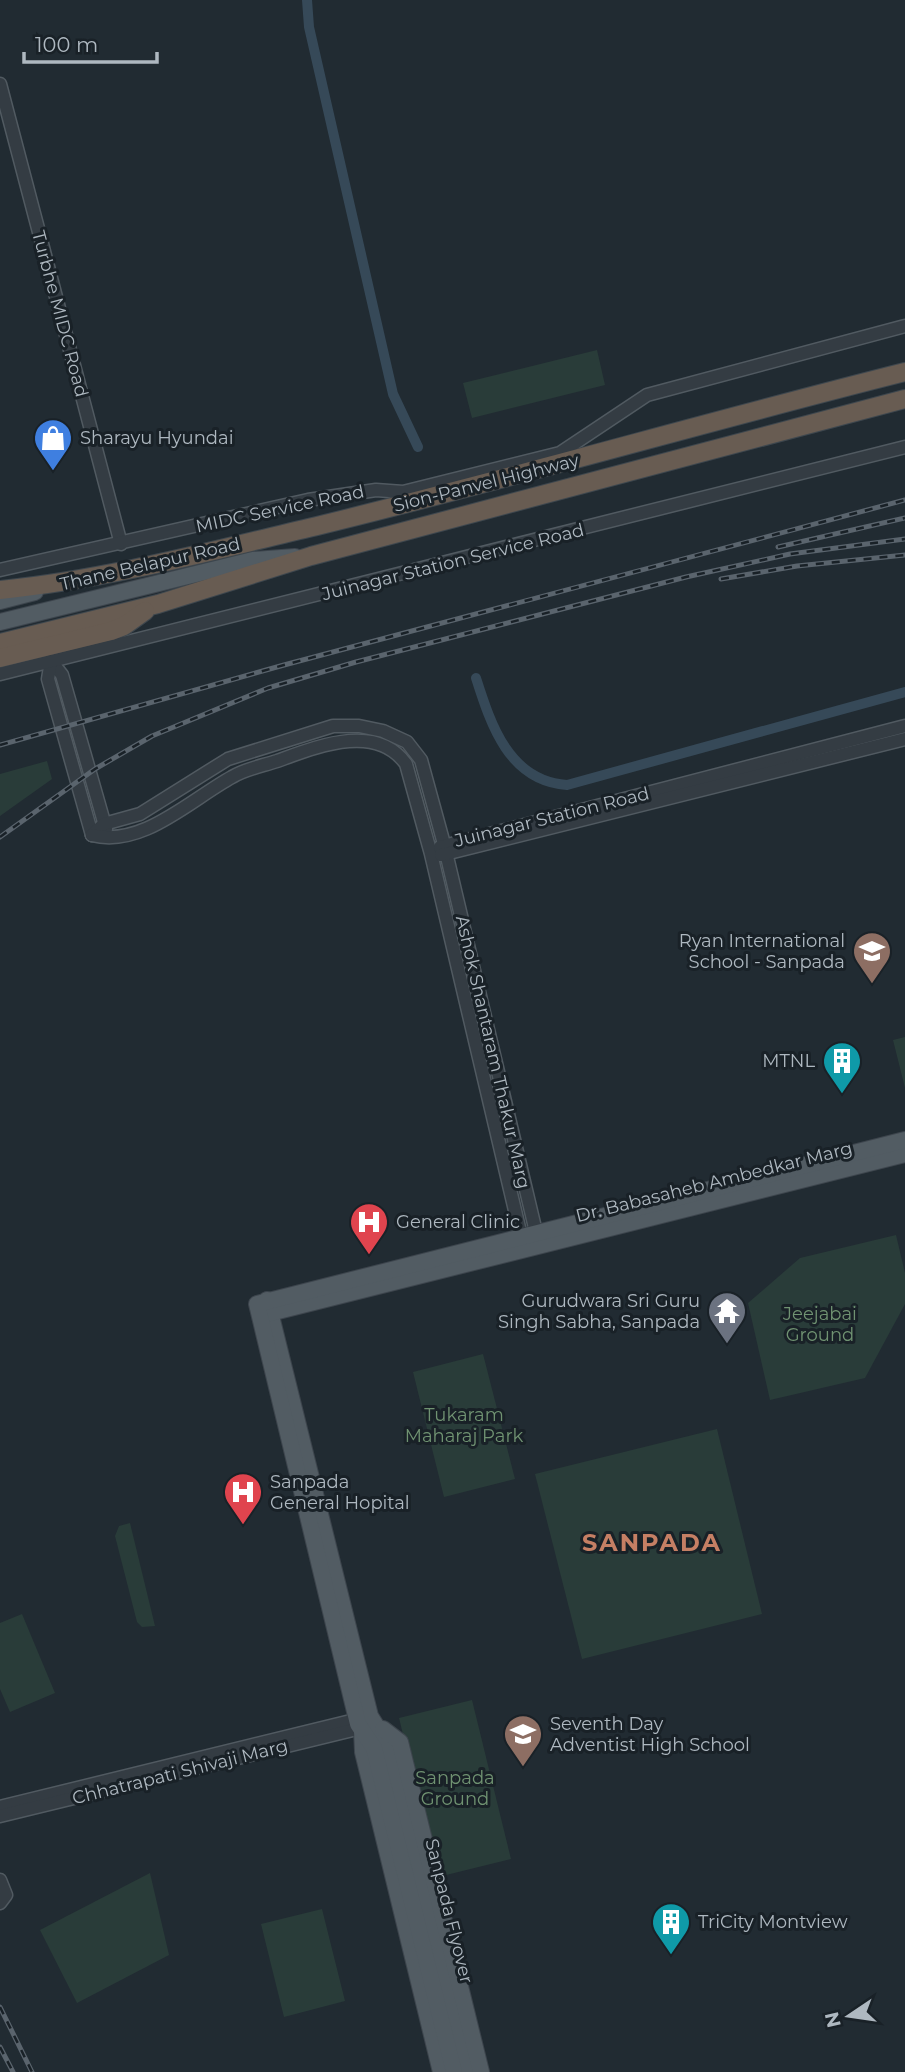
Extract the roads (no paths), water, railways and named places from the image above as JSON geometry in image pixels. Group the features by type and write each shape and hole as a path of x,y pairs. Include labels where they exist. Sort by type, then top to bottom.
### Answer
{"highway":[{"name":"Sion-Panvel Highway","path":"0,590 64,584 216,550 561,458 905,372"},
{"name":"Sion-Panvel Highway","path":"109,624 158,604 311,556 905,399"},
{"path":"0,643 109,624"},
{"path":"0,658 109,624"}],"main road":[{"name":"Thane Belapur Road","path":"0,622 253,560 311,556"},
{"name":"Thane Belapur Road","path":"0,601 64,584"},
{"name":"Dr. Babasaheb Ambedkar Marg","path":"530,1238 905,1140"},
{"name":"Dr. Babasaheb Ambedkar Marg","path":"530,1238 905,1154"},
{"path":"441,2072 363,1752 366,1724 263,1308 530,1238"},
{"path":"366,1724 400,1742 481,2072"},
{"name":"Sanpada Flyover","path":"366,1724 388,1745 454,2072"},
{"name":"Sanpada Flyover","path":"423,1915 468,2072"}],"street":[{"name":"Turbhe MIDC Road","path":"0,84 121,544"},
{"name":"MIDC Service Road","path":"0,570 308,500 376,490 403,492 561,458 647,395 905,326"},
{"name":"Juinagar Station Service Road","path":"0,674 905,447"},
{"path":"51,661 62,675 108,839"},
{"path":"51,661 48,679 92,835"},
{"name":"Ashok Shantaram Thakur Marg","path":"92,835 104,824 140,814 228,759 333,726 359,726 383,731 407,742 421,760 445,850 513,1133 530,1238"},
{"name":"Juinagar Station Road","path":"431,854 905,726"},
{"name":"Juinagar Station Road","path":"445,850 905,739"},
{"name":"Ashok Shantaram Thakur Marg","path":"92,835 108,839 148,828 234,775 337,742 358,741 398,752 406,764 431,854 498,1137 530,1238"},
{"path":"498,1137 513,1133"},
{"name":"Chhatrapati Shivaji Marg","path":"0,1807 366,1724"},
{"name":"Chhatrapati Shivaji Marg","path":"0,1816 366,1724"},
{"path":"0,1880 5,1895 0,1903"}],"waterway":[{"path":"307,0 309,27 393,394 418,447"},
{"path":"476,678 488,714 505,748 530,773 547,781 567,785 905,692"}],"railway":[{"path":"0,745 284,665 905,500"},
{"path":"778,547 905,518"},
{"path":"0,837 95,769 152,736 268,688 356,662 686,577 790,554 905,539"},
{"path":"721,579 797,566 905,555"},
{"path":"0,2007 32,2072"},
{"path":"0,2047 13,2072"}],"place":[{"name":"Sharayu Hyundai","path":"53,472"},
{"name":"Ryan International School - Sanpada","path":"872,985"},
{"name":"MTNL","path":"842,1095"},
{"name":"General Clinic","path":"369,1256"},
{"name":"Gurudwara Sri Guru Singh Sabha, Sanpada","path":"727,1345"},
{"name":"Sanpada General Hopital","path":"243,1526"},
{"name":"Seventh Day Adventist High School","path":"523,1768"},
{"name":"TriCity Montview","path":"671,1956"}],"district":[{"name":"SANPADA","path":"652,1543"}],"park label":[{"name":"Jeejabai Ground","path":"820,1324"},
{"name":"Tukaram Maharaj Park","path":"464,1425"},
{"name":"Sanpada Ground","path":"455,1788"}]}
